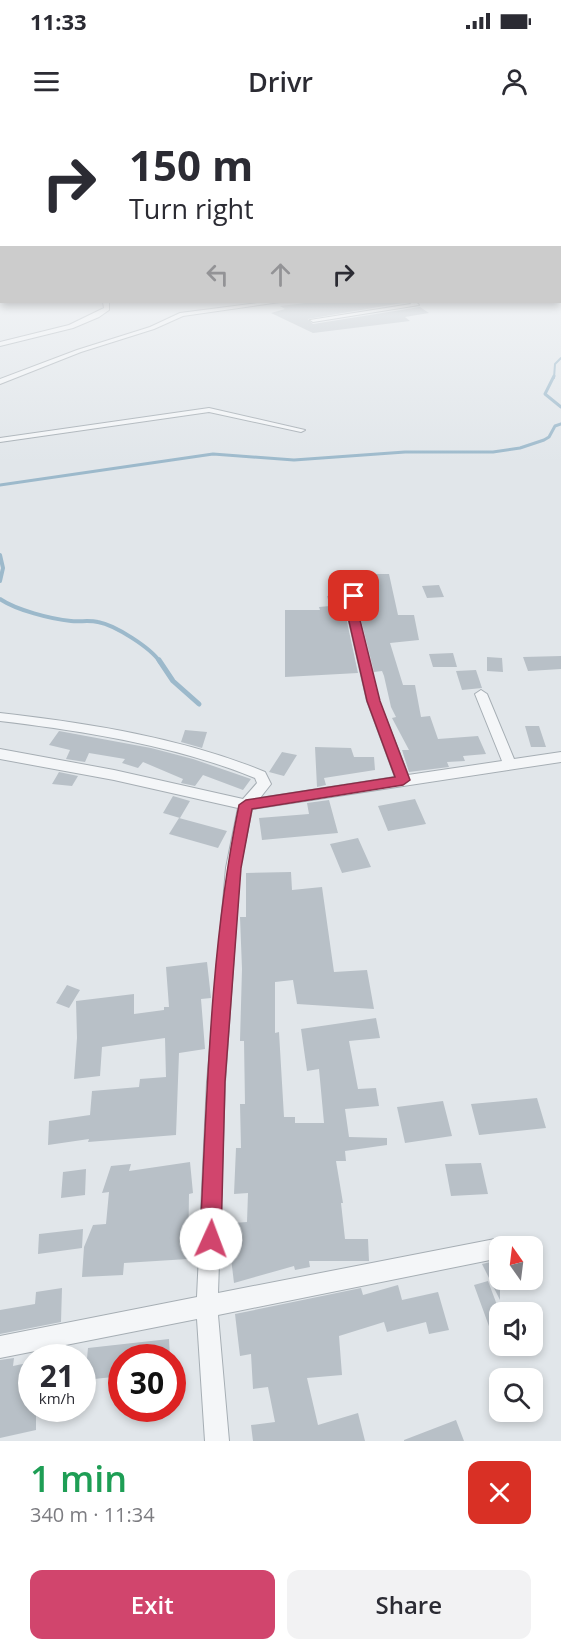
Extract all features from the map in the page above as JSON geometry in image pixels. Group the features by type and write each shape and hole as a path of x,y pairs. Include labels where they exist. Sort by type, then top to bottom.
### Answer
{"street":[{"path":"0,382 112,341"},
{"path":"0,440 208,410 301,430"},
{"path":"348,576 354,592 351,608 373,701 403,780"},
{"path":"481,694 510,765"},
{"path":"0,717 53,723 219,758 260,775 264,784 246,805 233,868 217,1070 207,1307 217,1441"},
{"path":"0,754 246,805 561,758"},
{"path":"0,1347 489,1250"}],"building":[{"path":"359,574 389,574 398,615 414,615 419,640 390,643 403,685 415,685 421,717 430,716 438,739 478,736 486,754 463,756 465,761 447,762 449,767 409,772 402,750 409,750 392,718 396,717 391,707 384,676 382,671 374,672 358,608 361,593"},
{"path":"439,585 444,597 427,598 422,586"},
{"path":"346,595 344,608 358,673 285,677 285,610 320,610 319,607 330,606 327,596"},
{"path":"453,653 457,667 433,667 429,654"},
{"path":"561,656 561,669 528,671 523,657"},
{"path":"487,657 502,658 503,672 487,671"},
{"path":"476,670 482,688 462,690 456,671"},
{"path":"525,726 539,726 546,747 531,747"},
{"path":"185,730 207,732 202,748 181,742"},
{"path":"59,731 151,748 193,759 251,779 243,790 203,775 195,786 181,783 183,779 143,762 138,768 122,763 125,759 89,753 85,762 66,759 70,750 49,745"},
{"path":"315,747 351,748 354,757 374,757 375,770 324,778 326,785 317,787"},
{"path":"282,752 297,755 284,776 269,772"},
{"path":"59,772 78,776 72,786 52,784"},
{"path":"173,796 190,801 180,818 163,813"},
{"path":"415,799 426,824 388,831 378,806"},
{"path":"329,800 338,833 262,840 259,818 309,814 307,803"},
{"path":"179,818 227,831 218,848 169,834"},
{"path":"358,838 371,867 342,873 330,844"},
{"path":"291,872 292,890 322,887 334,972 367,970 374,1009 297,1004 293,980 275,982 275,1033 279,1032 284,1117 295,1117 295,1123 324,1123 319,1069 307,1071 301,1029 376,1018 380,1038 349,1041 358,1089 376,1088 379,1106 345,1109 349,1137 387,1138 387,1145 345,1151 346,1161 336,1161 343,1203 341,1203 345,1239 368,1239 369,1261 309,1261 310,1267 295,1270 294,1266 234,1283 231,1258 233,1223 247,1222 248,1193 234,1194 236,1148 241,1148 240,1104 245,1104 244,1041 240,1041 242,969 240,917 246,917 246,873"},
{"path":"207,962 211,998 201,999 205,1049 179,1053 176,1135 88,1142 89,1139 48,1145 49,1121 90,1115 92,1091 139,1087 140,1079 166,1077 165,1038 102,1047 100,1076 74,1079 77,1038 76,1001 134,994 134,1014 164,1010 164,1007 169,1007 166,967"},
{"path":"67,985 80,990 69,1008 56,1003"},
{"path":"537,1098 546,1128 479,1135 471,1104"},
{"path":"443,1101 452,1136 405,1143 397,1107"},
{"path":"190,1162 193,1193 189,1194 188,1259 124,1263 123,1275 82,1277 84,1247 93,1225 106,1224 109,1192 102,1193 111,1166 131,1164 129,1171"},
{"path":"481,1163 488,1194 451,1196 445,1164"},
{"path":"86,1169 85,1195 61,1198 63,1172"},
{"path":"83,1229 82,1248 38,1254 39,1234"},
{"path":"489,1262 489,1278 482,1264"},
{"path":"488,1281 489,1290 491,1290 496,1302 489,1302 489,1326 474,1285"},
{"path":"398,1285 402,1300 438,1292 449,1330 429,1334 426,1322 387,1332 384,1322 339,1336 342,1375 307,1378 318,1425 358,1413 365,1441 253,1441 251,1425 275,1422 268,1387 253,1389 251,1354 240,1356 235,1314 361,1288 363,1295"},
{"path":"62,1288 61,1322 0,1334 0,1310 35,1304 36,1292"},
{"path":"495,1290 500,1290 500,1300"},
{"path":"169,1339 169,1344 124,1344"},
{"path":"108,1346 108,1378 96,1379 96,1347"},
{"path":"14,1358 13,1366 18,1365 18,1422 36,1422 36,1430 0,1438 0,1360"},
{"path":"456,1420 464,1441 404,1441 404,1440"}],"waterway":[{"path":"554,378 555,364 561,358"},
{"path":"554,376 545,394 561,407"},
{"path":"0,485 213,454 294,460 405,452 493,452 520,448 544,440 549,437 555,426 561,424"},
{"path":"0,555 3,568 0,581"},
{"path":"0,599 15,607 44,616 105,624 141,644 160,662"},
{"path":"159,660 173,681 199,704"}],"route":[{"path":"211,1239 216,1082 233,868 246,805 403,780 373,701 351,608 354,596"}]}
